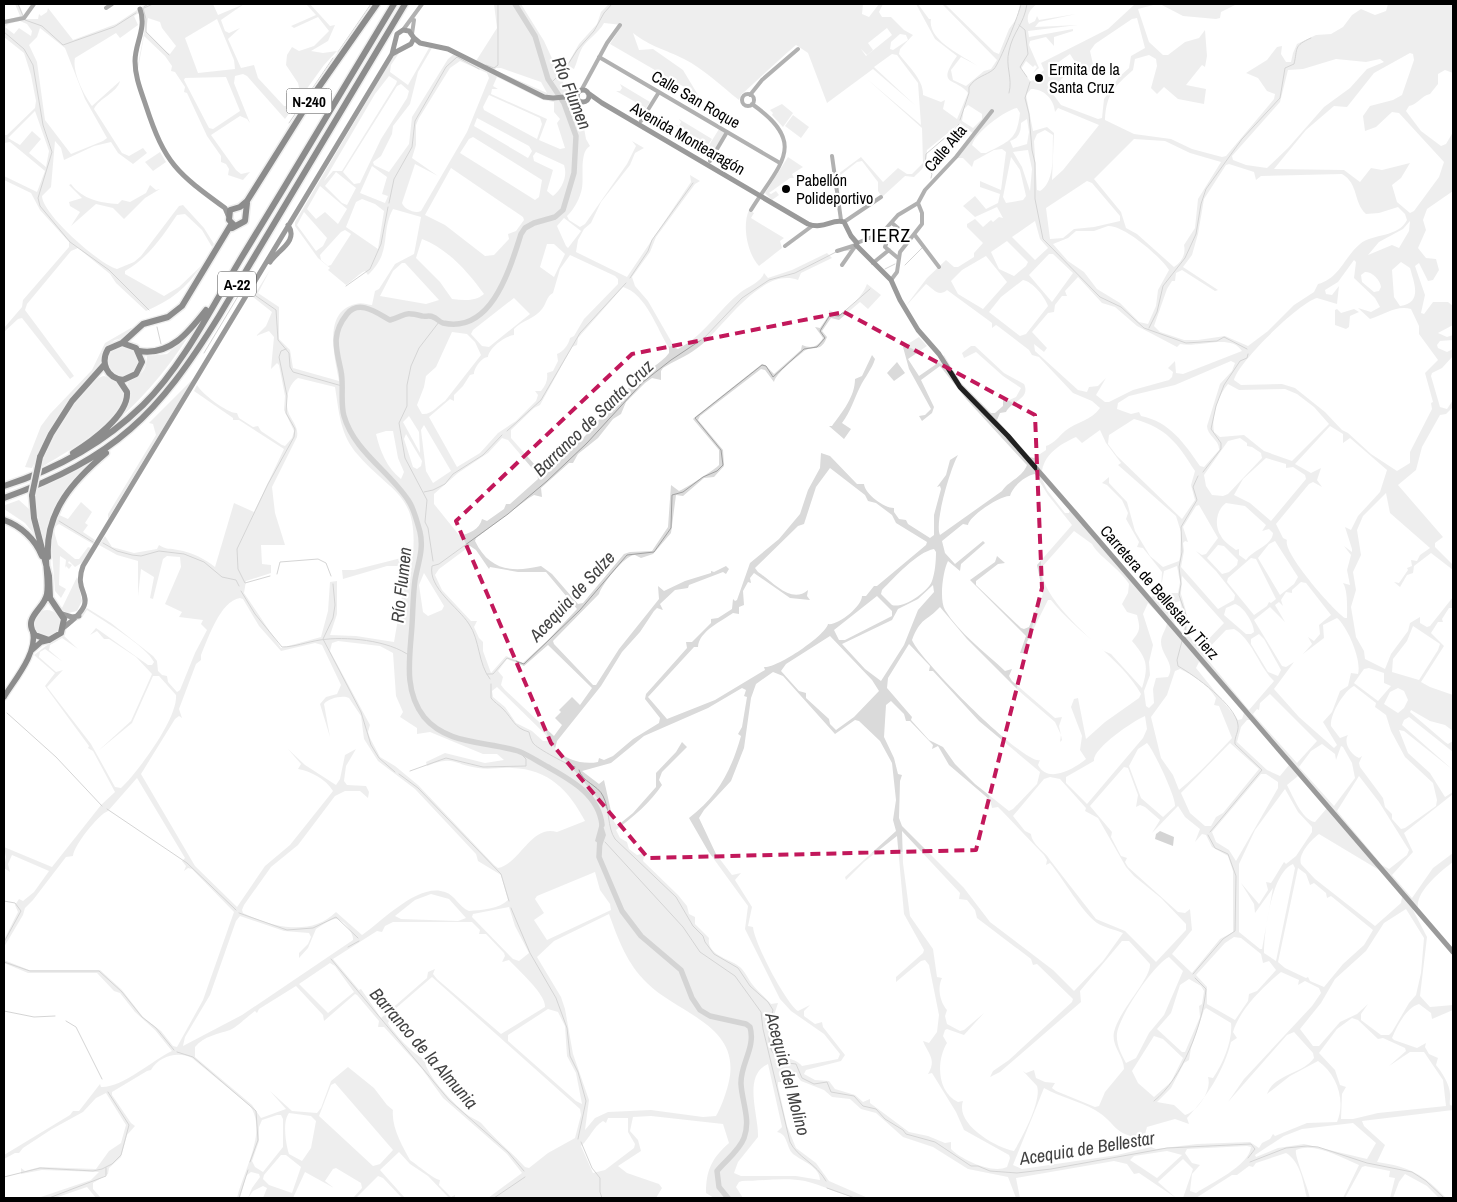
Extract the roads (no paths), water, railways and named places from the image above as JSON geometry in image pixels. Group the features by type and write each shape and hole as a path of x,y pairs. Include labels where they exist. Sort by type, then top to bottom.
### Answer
{"highway":[{"name":"N-240","path":"48,598 46,558 34,518 32,495 40,457 51,434 72,400 98,373 104,364 108,349 122,342 142,324 168,317 182,306 233,224 245,221 242,209 314,94 377,4"},
{"name":"A-22","path":"4,486 31,477 64,462 98,443 145,403 188,345 394,4"},
{"name":"A-22","path":"4,498 41,485 74,468 115,442 149,414 190,363 405,4"},
{"path":"233,224 228,211 242,209"},
{"path":"122,342 136,349 162,351 189,330 205,312 258,230"},
{"path":"120,380 130,378 139,371 142,362 136,349 135,331"},
{"path":"31,477 78,450 120,414 128,396 125,386 108,372 104,364"},
{"path":"98,373 108,372"},
{"path":"48,576 49,530 58,506 79,478 149,414"},
{"path":"4,520 18,527 30,538 43,558 48,576"},
{"path":"48,598 62,614 63,628 58,636 49,640 42,639 33,632 31,619 48,598"},
{"path":"41,607 55,608"}],"main road":[{"path":"4,697 30,653 34,644 33,632"},
{"path":"30,653 36,646 49,640"}],"street":[{"path":"4,22 24,18 34,4"},
{"path":"106,8 112,4"},
{"name":"N-240","path":"392,54 403,47 409,46 413,36 412,24 422,4"},
{"path":"138,7 143,24 135,60 139,85 166,157 197,188 228,211"},
{"name":"N-240","path":"79,616 86,601 80,579 83,566 392,54 398,32 403,30 418,11"},
{"path":"403,30 420,43 448,49 544,97 553,98 575,96 582,89 599,57 620,25"},
{"path":"396,40 403,47"},
{"path":"409,46 430,44"},
{"path":"752,104 747,106 742,101 744,96 750,95 762,80 798,49"},
{"name":"Calle San Roque","path":"599,57 780,163"},
{"path":"575,96 581,102 586,101 588,93 582,89"},
{"path":"642,121 659,92"},
{"name":"Avenida Montearagón","path":"588,93 812,226"},
{"path":"750,95 754,100 752,104"},
{"name":"Avenida Montearagón","path":"586,101 602,103"},
{"path":"751,210 785,152 784,137 778,127 752,104"},
{"name":"Calle Alta","path":"882,233 901,212 918,203 926,190 953,161 992,111"},
{"path":"710,161 727,132"},
{"path":"832,156 842,221"},
{"path":"785,246 812,226 825,226 842,221 880,197"},
{"path":"891,280 897,272 898,258 922,224 922,213 918,203"},
{"name":"Carretera de Bellestar y Tierz","path":"842,221 857,244 891,280 900,300 918,330 941,358 960,387 1008,436 1082,520 1453,952"},
{"path":"893,222 898,229 885,247 898,258"},
{"path":"257,278 277,252 290,240 291,230 288,225"},
{"path":"837,251 882,233 888,241"},
{"path":"914,234 922,247 939,266"},
{"path":"842,265 857,244"},
{"path":"874,263 889,250"},
{"path":"62,614 72,617 79,616"},
{"path":"63,628 79,616"}],"waterway":[{"path":"18,4 23,16"},
{"path":"144,7 148,4"},
{"path":"144,8 153,4"},
{"path":"338,52 371,4"},
{"path":"486,65 494,68 498,65 498,4"},
{"name":"Río Flumen","path":"515,4 535,36 548,79 564,103 576,136 574,173 563,210 555,217 534,223 525,228 496,295 486,309 474,319 460,324 443,323 432,316 405,314 390,320 362,307 352,310 347,314 339,328 336,341 342,376 343,411 356,440 410,503 420,532 421,550 414,586 409,661 410,684 417,707 433,726 444,733 468,741 518,751 566,777 590,797 600,814 602,825"},
{"path":"567,66 612,4"},
{"path":"960,120 969,93 969,87 997,65 1021,4"},
{"name":"Barranco de Santa Cruz","path":"1009,93 1009,51 1026,11 1027,4"},
{"path":"143,8 146,19 146,32 169,55"},
{"path":"25,20 42,26 63,45 114,27 136,13"},
{"path":"1019,25 1025,30 1028,54 1020,67 1027,77"},
{"path":"4,32 24,49 33,65 43,125 52,152 38,198 40,206 70,242 109,270 149,310"},
{"path":"1149,328 1157,312 1163,286 1185,258 1196,234 1201,204 1206,189 1242,139 1280,98 1285,68 1294,64 1296,51 1301,43 1311,38"},
{"path":"389,203 394,179 412,147 415,121 446,67 457,57 479,69"},
{"path":"289,123 333,58"},
{"path":"551,83 560,74"},
{"path":"1030,82 1025,98 1029,114 1035,163 1035,199 1043,239 1100,297 1121,307 1144,328 1186,343 1217,341 1224,337 1247,349"},
{"path":"931,178 932,174 925,165 926,154 959,124"},
{"path":"630,278 648,251 652,240 693,183"},
{"path":"346,286 370,269 381,244 388,207"},
{"path":"905,265 922,248"},
{"name":"Barranco de Santa Cruz","path":"845,250 850,250"},
{"name":"Barranco de Santa Cruz","path":"490,679 483,666 473,630 439,590 432,574 432,566 439,564 508,514 547,481 587,443 643,382 704,338 742,298 769,280 795,273 836,252"},
{"name":"Barranco de Santa Cruz","path":"885,269 895,264"},
{"path":"507,431 541,400 580,333 626,283"},
{"path":"204,353 243,288"},
{"name":"Acequia de Salze","path":"487,674 493,674 507,658 524,664 580,610 627,555 654,552 671,528 672,495 683,492 703,477 717,471 723,465 721,450 695,418 762,365 766,366 773,377 804,349 817,347 825,338 820,331 830,315 839,316 870,289"},
{"path":"256,296 276,310 278,340 289,353 290,367 293,372 342,386"},
{"name":"Acequia de Bellestar","path":"433,561 428,528 425,522 427,500 405,458 399,423 407,406 407,385 411,366 419,348 439,322"},
{"path":"157,327 161,344"},
{"path":"270,576 245,583 238,569 237,549 268,484 294,437 295,429 286,413 287,396 279,357 281,351 286,349"},
{"path":"1203,472 1221,449 1221,443 1211,429 1216,406 1224,385 1240,361 1247,358 1248,354"},
{"path":"424,492 445,484 453,474 483,455 502,435"},
{"path":"1185,635 1186,615 1179,595 1181,584 1179,567 1182,552 1181,527 1197,500 1193,487 1198,476"},
{"path":"59,521 93,542"},
{"path":"103,543 117,551 132,555 141,556 159,551 184,554 204,562 222,577 236,580 239,586"},
{"path":"277,574 280,562 318,559 326,563 331,576"},
{"path":"333,584 335,605 333,618 323,639 361,712 371,745 379,758 395,772"},
{"path":"241,591 255,614 282,647 320,640 354,639 391,646 410,656"},
{"path":"1182,641 1177,660 1178,666 1213,691 1230,709 1236,717 1238,725 1235,744 1262,770 1210,832"},
{"name":"Acequia de Bellestar","path":"491,684 491,698 517,726 529,732 535,745 546,753 575,767"},
{"name":"Barranco de la Almunia","path":"7,713 56,757 102,806"},
{"path":"410,771 446,758 483,767 526,766 526,759 519,752"},
{"name":"Acequia de Bellestar","path":"579,770 583,778 601,792 615,839 676,897 693,926 703,936 714,954 738,968 750,986 768,1002 773,1010 769,1028 770,1045 773,1052 785,1062 796,1064 802,1078 814,1084 827,1082 831,1092 854,1096 863,1106 876,1109 885,1119 903,1130 906,1134 935,1142 971,1166 978,1166 990,1171 1017,1173 1051,1169 1167,1148 1251,1144 1255,1149 1248,1158"},
{"path":"399,774 418,788 501,874 509,901"},
{"name":"Barranco de la Almunia","path":"107,809 187,863 236,910"},
{"path":"1193,974 1223,939 1235,931 1236,876 1228,854 1215,848 1208,835"},
{"name":"Río Flumen","path":"600,837 599,857 622,911 641,936 681,970 692,998 700,1010 710,1016 746,1024 750,1027 750,1049 741,1077 747,1124 746,1131 739,1147 717,1171 719,1187 728,1198"},
{"name":"Acequia del Molino","path":"605,842 683,927 700,952 735,976 761,1012 763,1029 790,1142 797,1152 817,1169 826,1181"},
{"path":"4,901 15,903 21,911 4,942"},
{"path":"511,908 530,953 556,998 567,1028 570,1056 578,1072 586,1101 578,1139"},
{"name":"Barranco de la Almunia","path":"239,913 287,930 313,928 336,917 358,938"},
{"name":"Barranco de la Almunia","path":"348,947 359,941"},
{"name":"Barranco de la Almunia","path":"331,959 449,1100 508,1152 524,1171"},
{"path":"4,962 30,971 99,971 122,992 142,1017 156,1028 174,1050"},
{"path":"1154,1101 1174,1079 1196,1034 1206,989 1195,978"},
{"path":"4,1011 34,1017 55,1016"},
{"path":"66,1021 76,1027 102,1079"},
{"path":"177,1052 193,1057 256,1111 258,1140 250,1162"},
{"path":"4,1177 40,1168 93,1171 112,1164 121,1155 129,1125 108,1092"},
{"path":"581,1142 592,1168 600,1178 602,1198"},
{"name":"Acequia de Bellestar","path":"1250,1162 1286,1148 1318,1147 1367,1163 1412,1172 1426,1181 1444,1198"},
{"path":"49,1198 106,1176 106,1168"},
{"path":"239,1198 248,1170"},
{"name":"Barranco de la Almunia","path":"494,1198 525,1177"},
{"name":"Acequia del Molino","path":"827,1188 855,1198"}],"place":[{"name":"Ermita de la Santa Cruz","path":"1039,78"},
{"name":"Pabellón Polideportivo","path":"786,189"}],"district":[{"name":"TIERZ","path":"886,235"}]}
